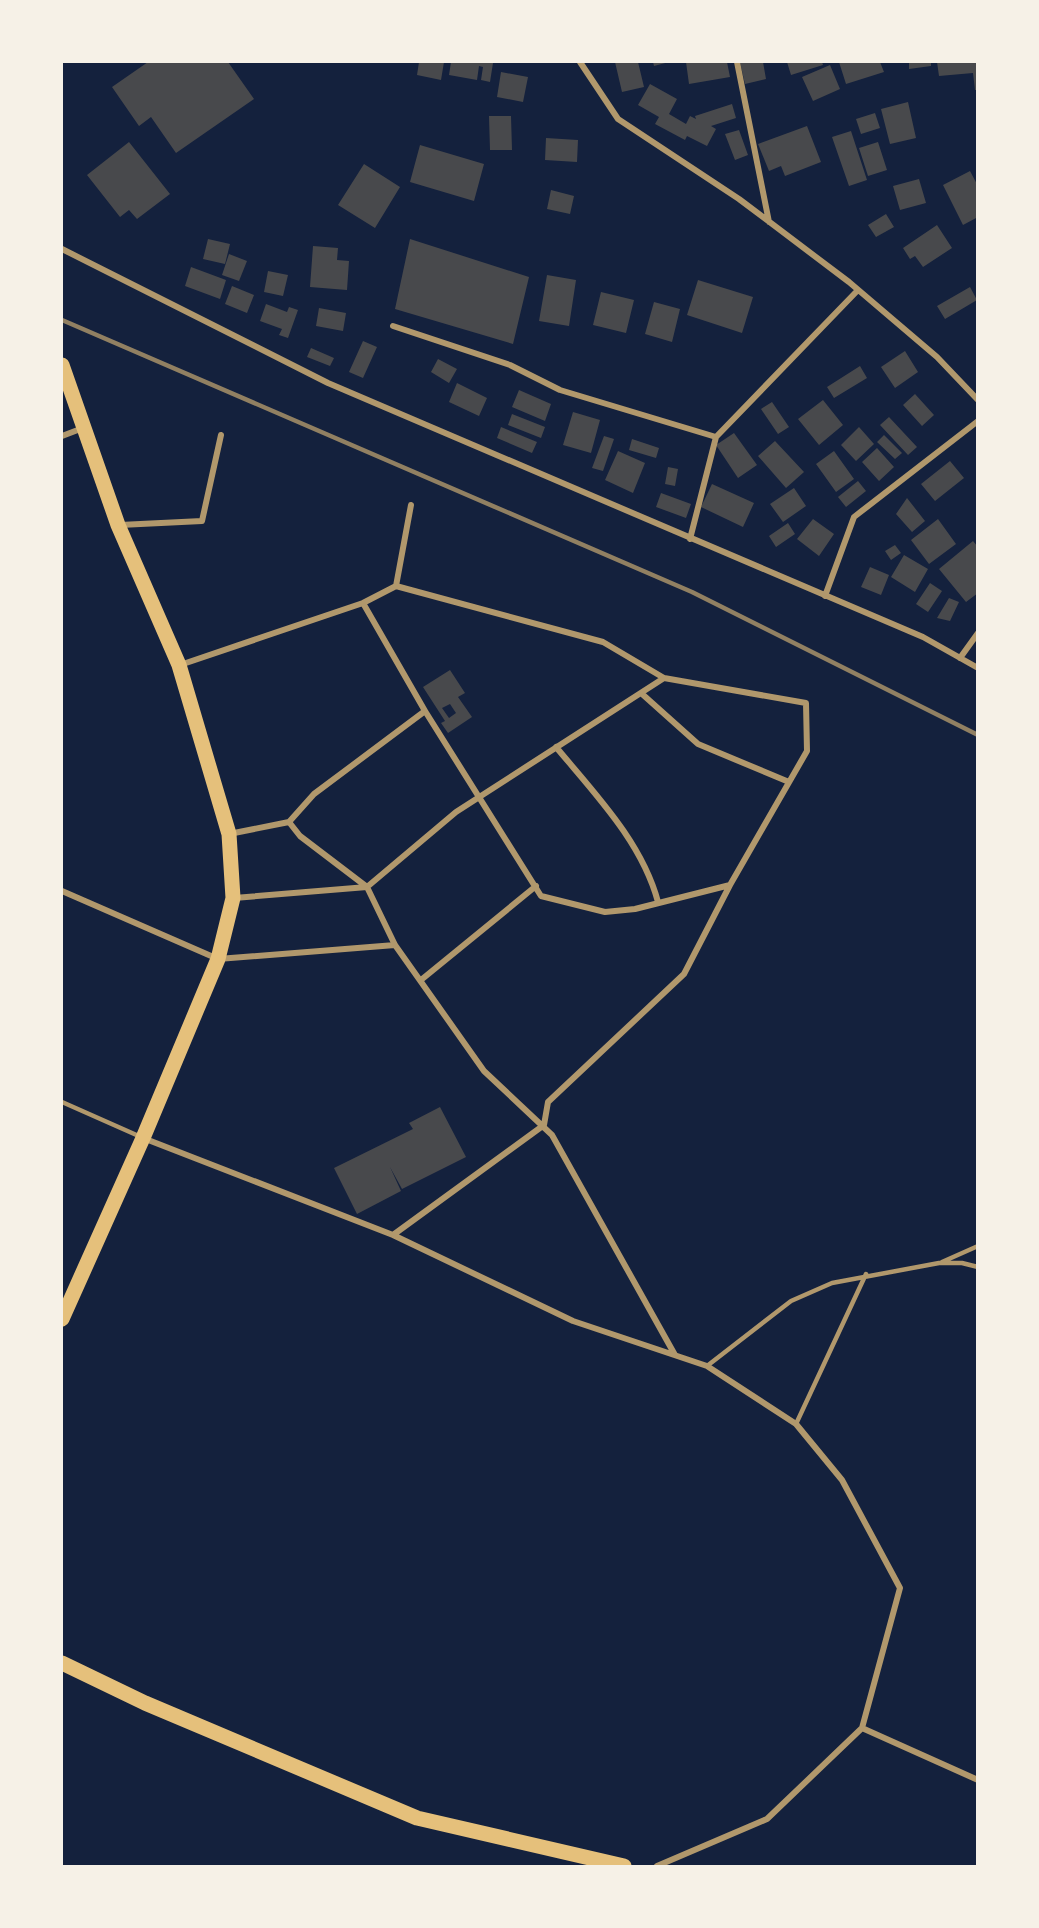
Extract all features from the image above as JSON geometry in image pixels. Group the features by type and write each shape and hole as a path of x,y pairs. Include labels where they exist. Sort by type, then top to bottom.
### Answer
{"main road":[{"path":"62,365 82,428 118,525 179,665 229,834 233,898 218,959 143,1138 62,1319"},
{"path":"62,1663 145,1703 417,1818 624,1866"}],"street":[{"path":"580,62 618,119 770,222 858,290 937,357 978,400"},
{"path":"737,62 770,222"},
{"path":"62,249 328,383 923,637 978,668"},
{"path":"690,539 716,437 858,290"},
{"path":"393,326 510,365 560,390 716,437"},
{"path":"825,596 854,517 978,421"},
{"path":"62,436 82,428"},
{"path":"118,525 202,521 221,435"},
{"path":"396,586 411,505"},
{"path":"179,665 363,603 396,586 603,642 664,678 806,703 807,751 730,885 684,974 548,1102 544,1125 393,1235"},
{"path":"363,603 425,711 541,896 604,912 635,909 730,885"},
{"path":"960,658 978,633"},
{"path":"233,898 366,887 456,812 664,678"},
{"path":"641,693 698,744 789,782"},
{"path":"229,834 289,822 314,794 425,711"},
{"path":"556,747 615,818 653,882 658,903"},
{"path":"289,822 300,836 366,887 395,945 484,1071 552,1135 675,1356"},
{"path":"421,980 536,886"},
{"path":"62,891 218,959 395,945"},
{"path":"143,1138 393,1235 573,1321 707,1366 796,1424 843,1480 900,1587 862,1728 767,1819 657,1866"},
{"path":"862,1728 978,1780"}],"lane":[{"path":"62,1102 143,1138"},
{"path":"939,1263 978,1246"},
{"path":"707,1366 791,1301 832,1282 866,1274 939,1263 962,1263 978,1267"},
{"path":"796,1424 866,1274"}],"building":[{"path":"148,62 228,62 254,99 176,153 151,117 139,126 112,87"},
{"path":"419,62 444,62 441,80 417,75"},
{"path":"451,62 493,63 490,82 481,80 483,67 479,66 477,80 449,75"},
{"path":"615,62 638,62 644,87 622,92"},
{"path":"653,62 669,62 654,66"},
{"path":"686,62 727,62 730,77 689,84"},
{"path":"740,62 763,62 766,79 745,84"},
{"path":"787,62 822,62 823,65 791,75"},
{"path":"839,62 880,62 884,72 846,84"},
{"path":"909,62 931,62 931,66 909,69"},
{"path":"937,62 978,62 978,90 975,90 973,73 939,76"},
{"path":"830,65 840,89 813,101 802,77"},
{"path":"501,72 528,77 523,102 497,97"},
{"path":"650,84 677,99 669,114 686,124 690,116 696,119 695,116 732,104 736,118 711,126 716,129 707,146 687,136 685,140 655,124 659,117 638,105"},
{"path":"908,102 916,138 890,144 881,109"},
{"path":"875,113 880,128 861,134 856,119"},
{"path":"489,116 511,116 512,150 490,150"},
{"path":"807,126 821,162 785,176 781,166 769,171 758,144"},
{"path":"739,130 748,155 735,160 725,134"},
{"path":"851,131 867,180 849,186 832,137"},
{"path":"546,138 578,140 577,162 545,160"},
{"path":"129,142 170,194 137,219 129,210 120,217 87,175"},
{"path":"878,142 887,170 868,176 859,148"},
{"path":"420,145 484,164 474,201 410,182"},
{"path":"364,164 400,187 375,228 338,205"},
{"path":"970,171 978,186 978,217 963,225 943,185"},
{"path":"919,179 926,203 900,210 893,186"},
{"path":"551,190 574,196 570,214 547,209"},
{"path":"886,214 894,227 876,237 868,225"},
{"path":"937,225 952,248 923,267 915,256 910,259 903,248"},
{"path":"208,239 230,244 225,264 203,259"},
{"path":"410,239 529,277 513,344 395,309"},
{"path":"313,246 338,248 337,260 349,261 347,290 310,287"},
{"path":"229,254 247,261 239,281 222,275"},
{"path":"191,267 226,280 220,299 185,286"},
{"path":"268,271 288,275 283,296 264,292"},
{"path":"547,275 576,280 569,326 539,321"},
{"path":"698,280 753,297 742,333 687,315"},
{"path":"232,286 254,295 247,313 225,304"},
{"path":"970,287 977,300 945,319 937,306"},
{"path":"601,292 634,300 626,333 593,325"},
{"path":"654,302 680,309 672,342 645,334"},
{"path":"266,304 287,312 289,307 298,310 288,338 279,335 282,329 260,321"},
{"path":"319,308 346,313 343,331 316,326"},
{"path":"363,341 377,347 363,378 349,372"},
{"path":"311,348 334,358 330,366 307,357"},
{"path":"905,351 918,372 895,388 881,367"},
{"path":"438,359 457,369 449,383 431,372"},
{"path":"860,366 867,378 834,398 827,387"},
{"path":"457,383 487,398 479,416 449,402"},
{"path":"519,390 551,404 545,421 512,407"},
{"path":"915,394 934,415 922,426 903,405"},
{"path":"823,400 843,425 819,445 798,419"},
{"path":"772,402 789,427 778,434 761,409"},
{"path":"573,412 600,420 591,453 563,445"},
{"path":"512,414 545,427 541,438 508,425"},
{"path":"889,417 917,447 908,455 880,425"},
{"path":"501,427 537,442 532,453 497,438"},
{"path":"859,427 874,444 856,461 841,445"},
{"path":"734,433 757,465 738,478 716,445"},
{"path":"884,435 902,453 895,459 877,442"},
{"path":"604,436 614,439 603,471 592,468"},
{"path":"632,439 659,448 656,458 629,450"},
{"path":"775,441 804,472 786,488 758,456"},
{"path":"877,448 894,467 879,481 862,462"},
{"path":"618,451 645,463 633,493 605,480"},
{"path":"834,451 854,479 836,492 816,464"},
{"path":"950,461 964,478 935,501 921,484"},
{"path":"668,467 678,469 675,486 665,484"},
{"path":"858,481 866,491 846,507 838,497"},
{"path":"712,484 754,503 743,527 701,507"},
{"path":"794,488 806,506 783,522 770,504"},
{"path":"661,493 691,504 686,518 656,507"},
{"path":"907,498 925,521 912,532 896,514"},
{"path":"813,519 834,534 819,556 797,539"},
{"path":"938,519 956,544 929,564 911,540"},
{"path":"788,523 795,534 776,547 769,536"},
{"path":"973,541 978,547 978,593 966,602 939,569"},
{"path":"895,545 901,553 891,560 885,551"},
{"path":"904,555 928,569 915,592 891,577"},
{"path":"870,567 889,575 881,595 861,587"},
{"path":"930,583 942,591 928,612 916,604"},
{"path":"949,598 959,602 950,621 937,618"},
{"path":"450,670 465,693 458,697 472,717 448,733 441,723 445,721 423,687","holes":["450,704 456,713 449,718 442,708"]},
{"path":"440,1107 466,1157 402,1189 390,1167 401,1191 357,1214 334,1168 413,1129 409,1123"}],"railway":[{"path":"62,320 692,592 978,735"}]}
